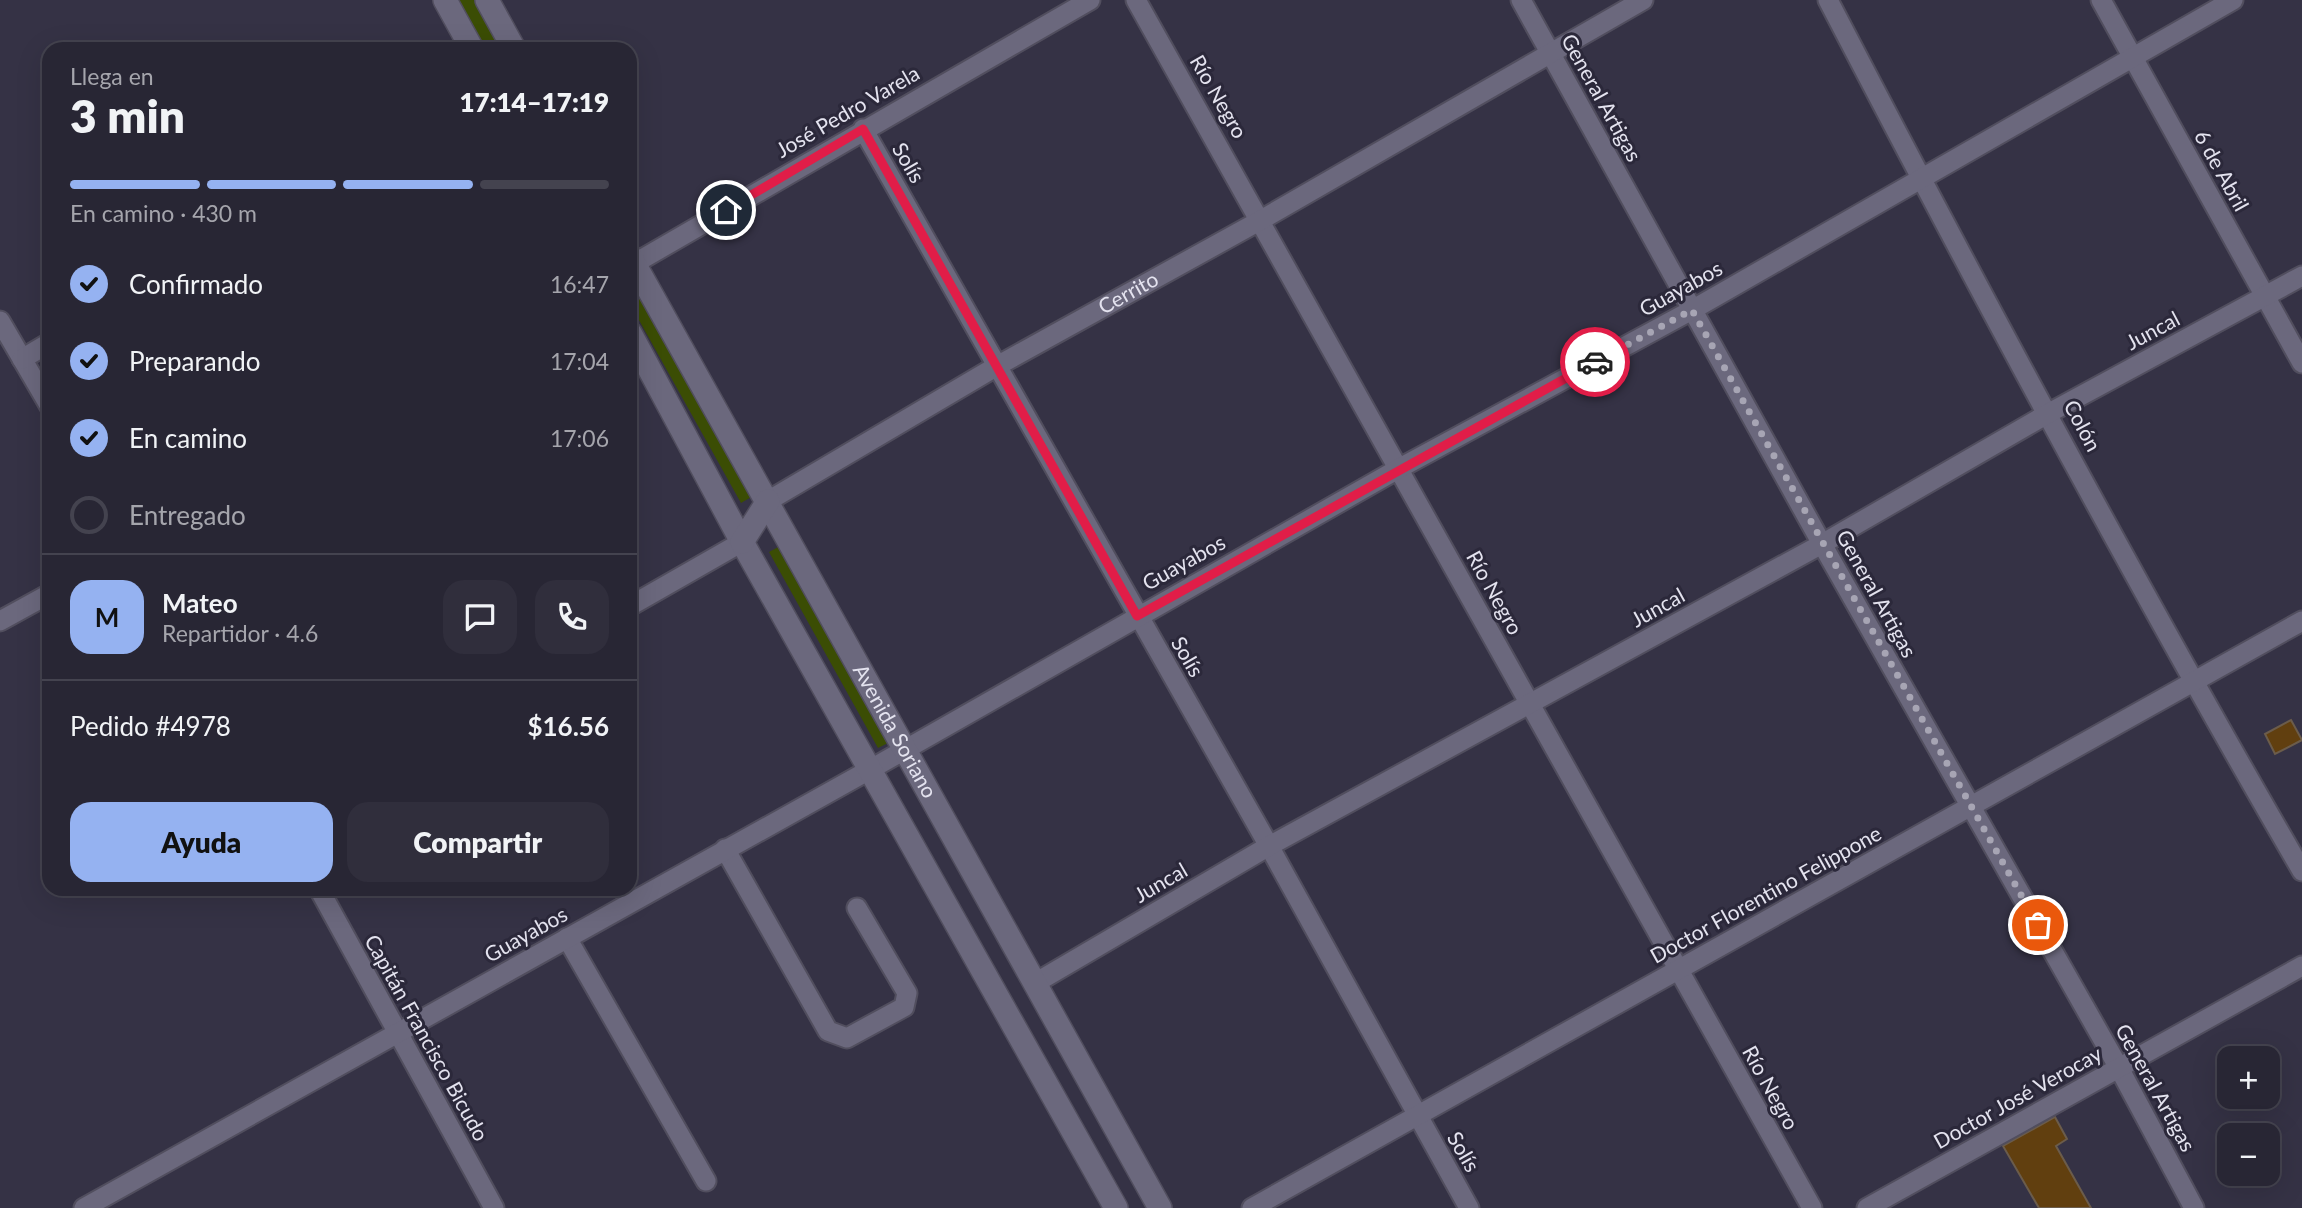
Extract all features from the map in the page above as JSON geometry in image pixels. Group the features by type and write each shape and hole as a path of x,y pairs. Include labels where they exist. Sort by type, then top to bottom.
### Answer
{"street":[{"path":"445,0 468,42"},
{"path":"487,0 510,42"},
{"name":"José Pedro Varela","path":"637,259 1090,0"},
{"name":"Río Negro","path":"1136,0 1812,1208"},
{"name":"General Artigas","path":"1521,0 1822,544 2119,1068 2194,1208"},
{"name":"Cerrito","path":"637,602 742,542 768,501 997,366 1261,220 1552,55 1643,0"},
{"name":"Colón","path":"1828,0 1922,181 2192,682 2302,871"},
{"name":"6 de Abril","path":"2101,0 2302,363"},
{"name":"Guayabos","path":"84,1208 870,769 1398,469 1692,310 1922,181 2234,0"},
{"name":"Solís","path":"863,129 1269,846 1469,1208"},
{"name":"Avenida Soriano","path":"637,272 1037,982 1160,1208"},
{"name":"Juncal","path":"1037,982 1269,846 1822,544 2049,413 2302,276"},
{"path":"0,321 42,393"},
{"name":"Avenida Soriano","path":"637,346 742,542 1116,1208"},
{"path":"22,359 42,348"},
{"path":"0,621 42,598"},
{"name":"Doctor Florentino Felippone","path":"1252,1208 2302,621"},
{"path":"725,849 828,1031 847,1038 904,1007 907,993 857,908"},
{"name":"Capitán Francisco Bicudo","path":"322,896 494,1208"},
{"path":"567,938 706,1181"},
{"name":"Doctor José Verocay","path":"1867,1208 2302,966"}],"green space":[{"path":"457,0 475,0 499,42 481,42"},
{"path":"637,288 753,496 741,503 637,317"},
{"path":"782,545 890,742 878,748 769,552"}],"building":[{"path":"2291,720 2302,740 2275,754 2265,734"},
{"path":"2055,1117 2067,1139 2056,1146 2091,1208 2039,1208 2003,1146"}],"way so far":[{"path":"1595,362 1692,310 2038,925"}],"route":[{"path":"726,210 863,129 1137,616 1595,362"}]}
